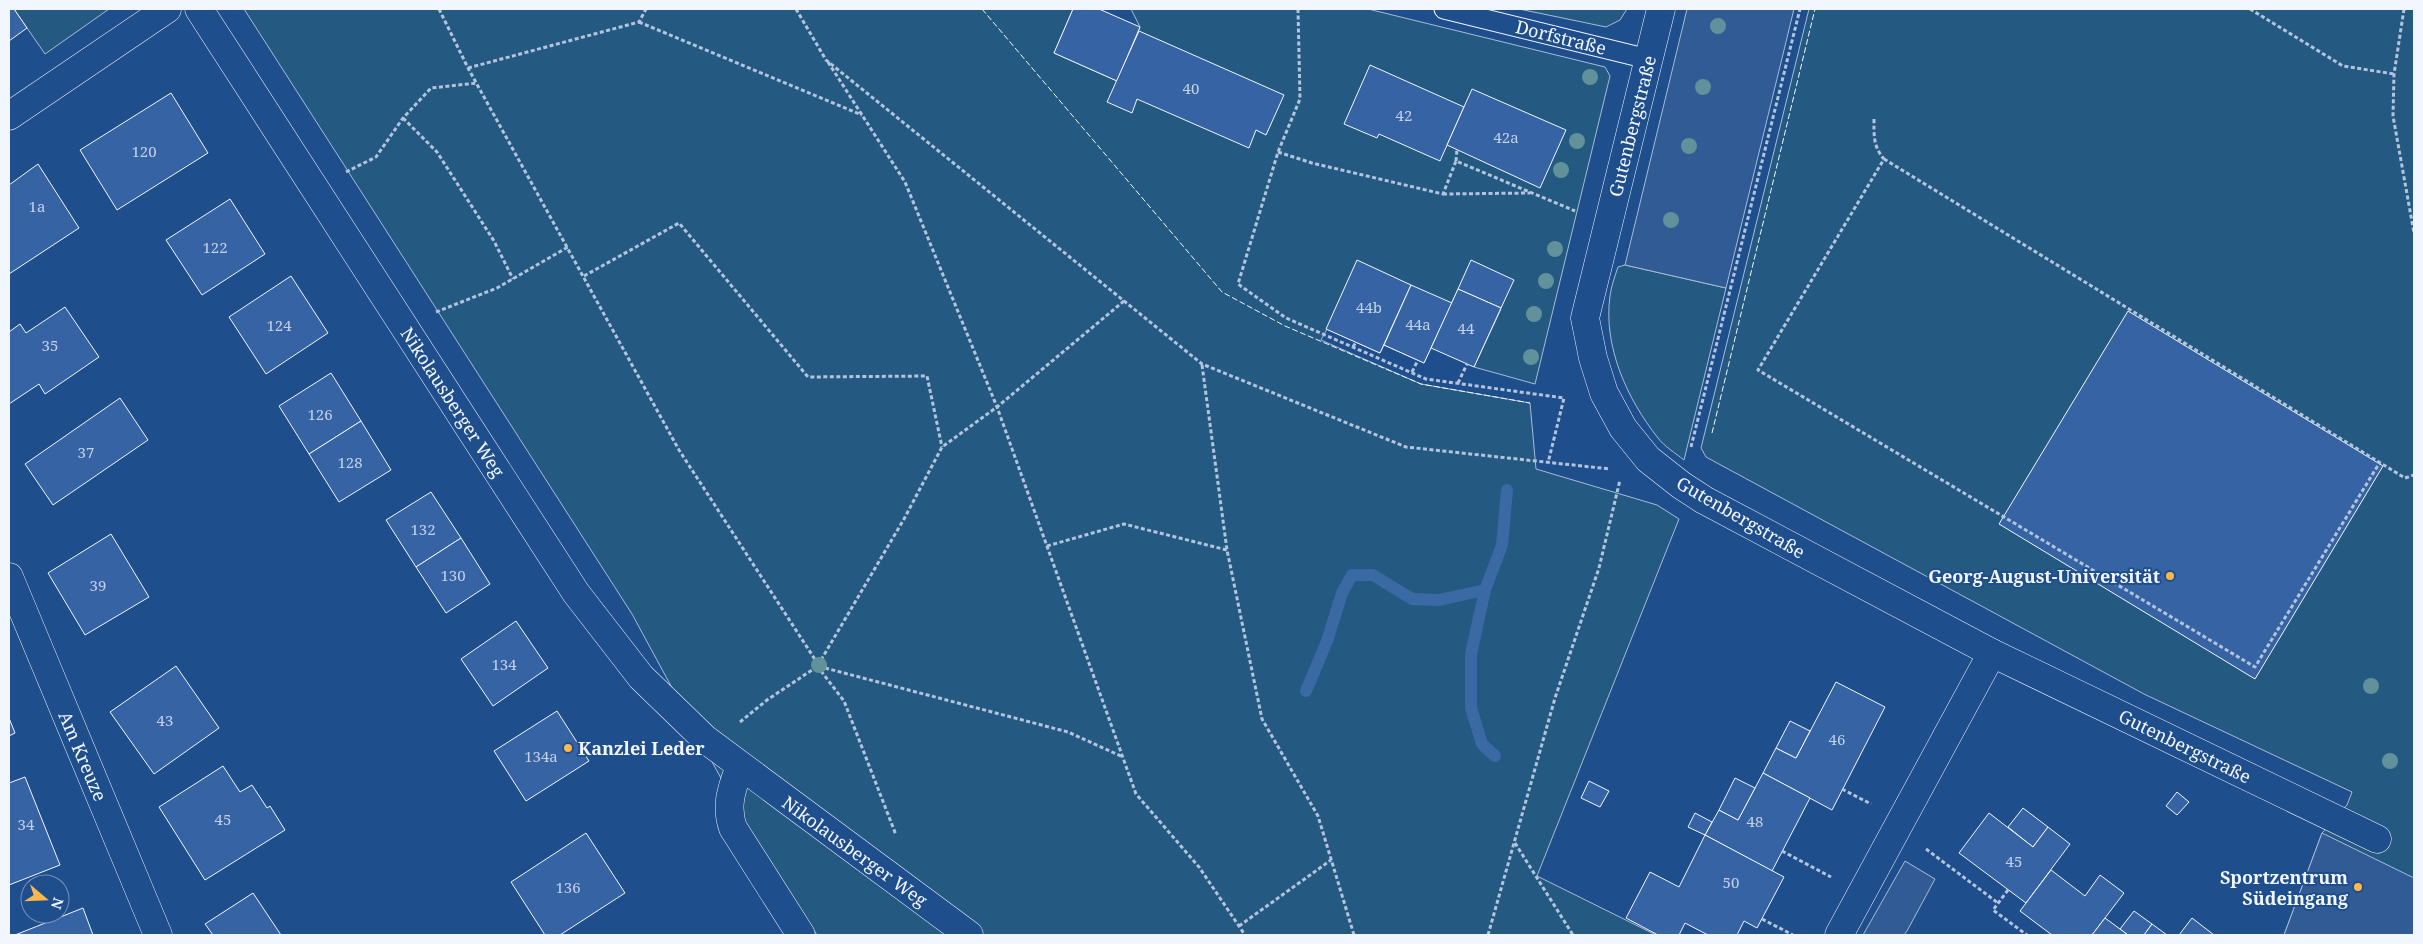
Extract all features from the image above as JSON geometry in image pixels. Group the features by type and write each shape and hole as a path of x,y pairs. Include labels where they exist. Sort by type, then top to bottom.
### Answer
{"street":[{"path":"9,116 166,9"},
{"name":"Nikolausberger Weg","path":"199,9 576,593 641,677 712,744 969,935"},
{"name":"Gutenbergstraße","path":"1661,9 1585,318 1592,358 1604,393 1623,428 1648,459 1681,485 1713,504 1992,653 2377,839"},
{"name":"Am Kreuze","path":"9,577 158,935"},
{"path":"1840,935 1992,653"},
{"path":"740,766 730,794 728,814 733,828 801,935"}],"lane":[{"name":"Dorfstraße","path":"1444,9 1648,59"}],"path":[{"path":"439,9 468,68 679,450 816,661 815,668 767,700 712,744"},
{"path":"639,22 646,9"},
{"path":"796,9 826,60 905,182 997,407 1136,794 1199,867 1245,935"},
{"path":"1298,9 1300,99 1278,152 1238,284 1286,318 1426,379 1564,398 1548,464"},
{"path":"1681,485 1800,9"},
{"path":"2250,9 2343,66 2394,74"},
{"path":"2404,9 2394,74 2393,116 2414,233"},
{"path":"468,68 639,22 862,115"},
{"path":"826,60 1202,364 1406,447 1622,471 1648,459"},
{"path":"314,187 376,158 403,118 431,88 477,83"},
{"path":"403,118 437,152 494,241 513,279"},
{"path":"1874,119 1875,144 1884,159 2405,478 2414,475"},
{"path":"1443,194 1456,161 1457,149"},
{"path":"1278,152 1329,168 1443,194 1533,193"},
{"path":"1884,159 1758,370 2255,667 2380,462"},
{"path":"1456,161 1582,214 1605,237"},
{"path":"584,276 679,223 808,377 927,376 942,447"},
{"path":"403,324 498,288 568,247"},
{"path":"816,661 821,660 904,519 942,447 997,407 1124,301"},
{"path":"1353,347 1356,342"},
{"path":"1412,372 1418,360"},
{"path":"1202,364 1227,550 1262,719 1318,816 1354,935"},
{"path":"1458,383 1467,364"},
{"path":"1488,935 1555,698 1599,568 1622,471"},
{"path":"1047,546 1124,524 1227,550"},
{"path":"821,660 825,662 825,668"},
{"path":"815,668 821,671 844,701 897,837"},
{"path":"825,668 1068,732 1124,758"},
{"path":"821,671 825,668"},
{"path":"1514,842 1573,935"},
{"path":"1782,851 1862,893"},
{"path":"1239,926 1331,860"},
{"path":"2008,890 1993,910 2026,935"},
{"path":"1762,919 1792,935"}],"shaded area":[{"path":"14,9 109,9 45,54"},
{"path":"244,9 1073,9 1054,53 1117,81 1140,27 1131,9 1368,9 1605,67 1610,76 1535,384 1474,367 1501,309 1458,289 1424,363 1384,345 1380,353 1327,329 1321,340 1421,384 1530,403 1536,469 1657,505 1679,519 1537,876 1656,935 817,935 755,841 632,614"},
{"path":"1519,9 1627,9 1620,20 1606,27"},
{"path":"1687,9 1794,9 1726,288 1625,265"},
{"name":"Georg-August-Universität","path":"1809,9 2414,9 2414,935 2284,935 2322,833 2347,805 2352,792 2144,694 1706,457 1701,448"},
{"path":"1625,265 1726,288 1684,460 1663,444 1647,423 1627,389 1614,353 1610,334 1610,296 1618,267"},
{"name":"Sportzentrum Südeingang","path":"2322,833 2414,878 2414,935 2284,935"},
{"path":"1905,861 1935,879 1907,931 1904,935 1863,935"}],"building":[{"path":"9,9 14,9 27,28 9,41"},
{"path":"1073,9 1099,9 1140,27 1117,81 1054,53"},
{"path":"1139,31 1284,95 1266,135 1256,130 1249,148 1137,99 1132,113 1107,102"},
{"path":"1370,65 1464,107 1440,161 1379,134 1377,138 1344,124"},
{"path":"1472,89 1566,130 1540,188 1447,145"},
{"path":"171,93 208,153 117,210 80,150"},
{"path":"38,164 79,228 9,274 9,185"},
{"path":"230,199 265,254 202,295 166,240"},
{"path":"1357,260 1411,285 1380,353 1326,329"},
{"path":"1471,260 1514,280 1501,308 1458,289"},
{"path":"291,276 328,333 266,374 229,317"},
{"path":"1411,285 1452,303 1424,363 1384,345"},
{"path":"1458,289 1501,308 1474,367 1431,348"},
{"path":"65,307 99,357 45,394 39,384 9,404 9,332 20,324 26,333"},
{"path":"2128,311 2383,466 2255,679 1999,524"},
{"path":"331,373 361,421 309,454 279,406"},
{"path":"120,398 148,440 53,505 25,464"},
{"path":"361,421 391,470 339,502 309,454"},
{"path":"431,492 461,538 416,567 386,520"},
{"path":"111,534 149,597 85,635 48,573"},
{"path":"461,538 490,584 446,613 416,567"},
{"path":"516,621 548,668 493,706 461,659"},
{"path":"176,666 219,728 154,774 110,712"},
{"path":"1836,682 1885,707 1832,810 1763,773 1776,748 1796,758"},
{"path":"557,711 589,761 526,801 494,751"},
{"path":"9,718 15,733 9,736"},
{"path":"1790,721 1810,731 1796,758 1776,748"},
{"path":"223,766 240,792 252,785 267,808 270,806 285,830 205,880 159,807"},
{"path":"1763,773 1810,798 1772,871 1705,835 1719,810 1738,820"},
{"path":"25,777 60,865 37,874 20,874 20,881 9,885 9,783"},
{"path":"1735,778 1755,788 1738,820 1719,810"},
{"path":"1589,781 1609,791 1600,807 1581,798"},
{"path":"2177,792 2189,802 2177,815 2166,806"},
{"path":"2023,808 2048,827 2033,847 2008,827"},
{"path":"1695,813 1712,822 1705,835 1688,827"},
{"path":"1989,813 2033,847 2048,827 2070,844 2026,903 1959,853"},
{"path":"586,833 625,893 560,935 545,935 511,882"},
{"path":"1705,835 1784,877 1757,928 1744,921 1737,935 1708,935 1685,923 1679,935 1658,935 1626,918 1650,872 1679,887"},
{"path":"2051,870 2085,896 2100,875 2124,893 2092,935 2052,935 2020,911"},
{"path":"253,893 281,935 213,935 205,924"},
{"path":"83,908 93,935 15,935 43,924 70,924 70,913"},
{"path":"2134,911 2152,924 2144,935 2128,935 2120,929"},
{"path":"2105,918 2120,929 2128,935 2092,935"},
{"path":"2192,918 2214,935 2179,935"},
{"path":"2152,924 2167,935 2144,935"}],"waterway":[{"path":"1495,756 1482,744 1471,708 1471,654 1485,590 1502,545 1507,490"},
{"path":"1306,691 1327,641 1342,593 1352,575 1373,575 1412,599 1439,600 1485,590"}],"fence":[{"path":"982,9 1222,292 1285,326 1421,384 1530,403"},
{"path":"1712,433 1815,9"}],"place":[{"name":"Georg-August-Universität","path":"2170,576"},
{"name":"Kanzlei Leder","path":"568,748"},
{"name":"Sportzentrum Südeingang","path":"2358,887"}]}
